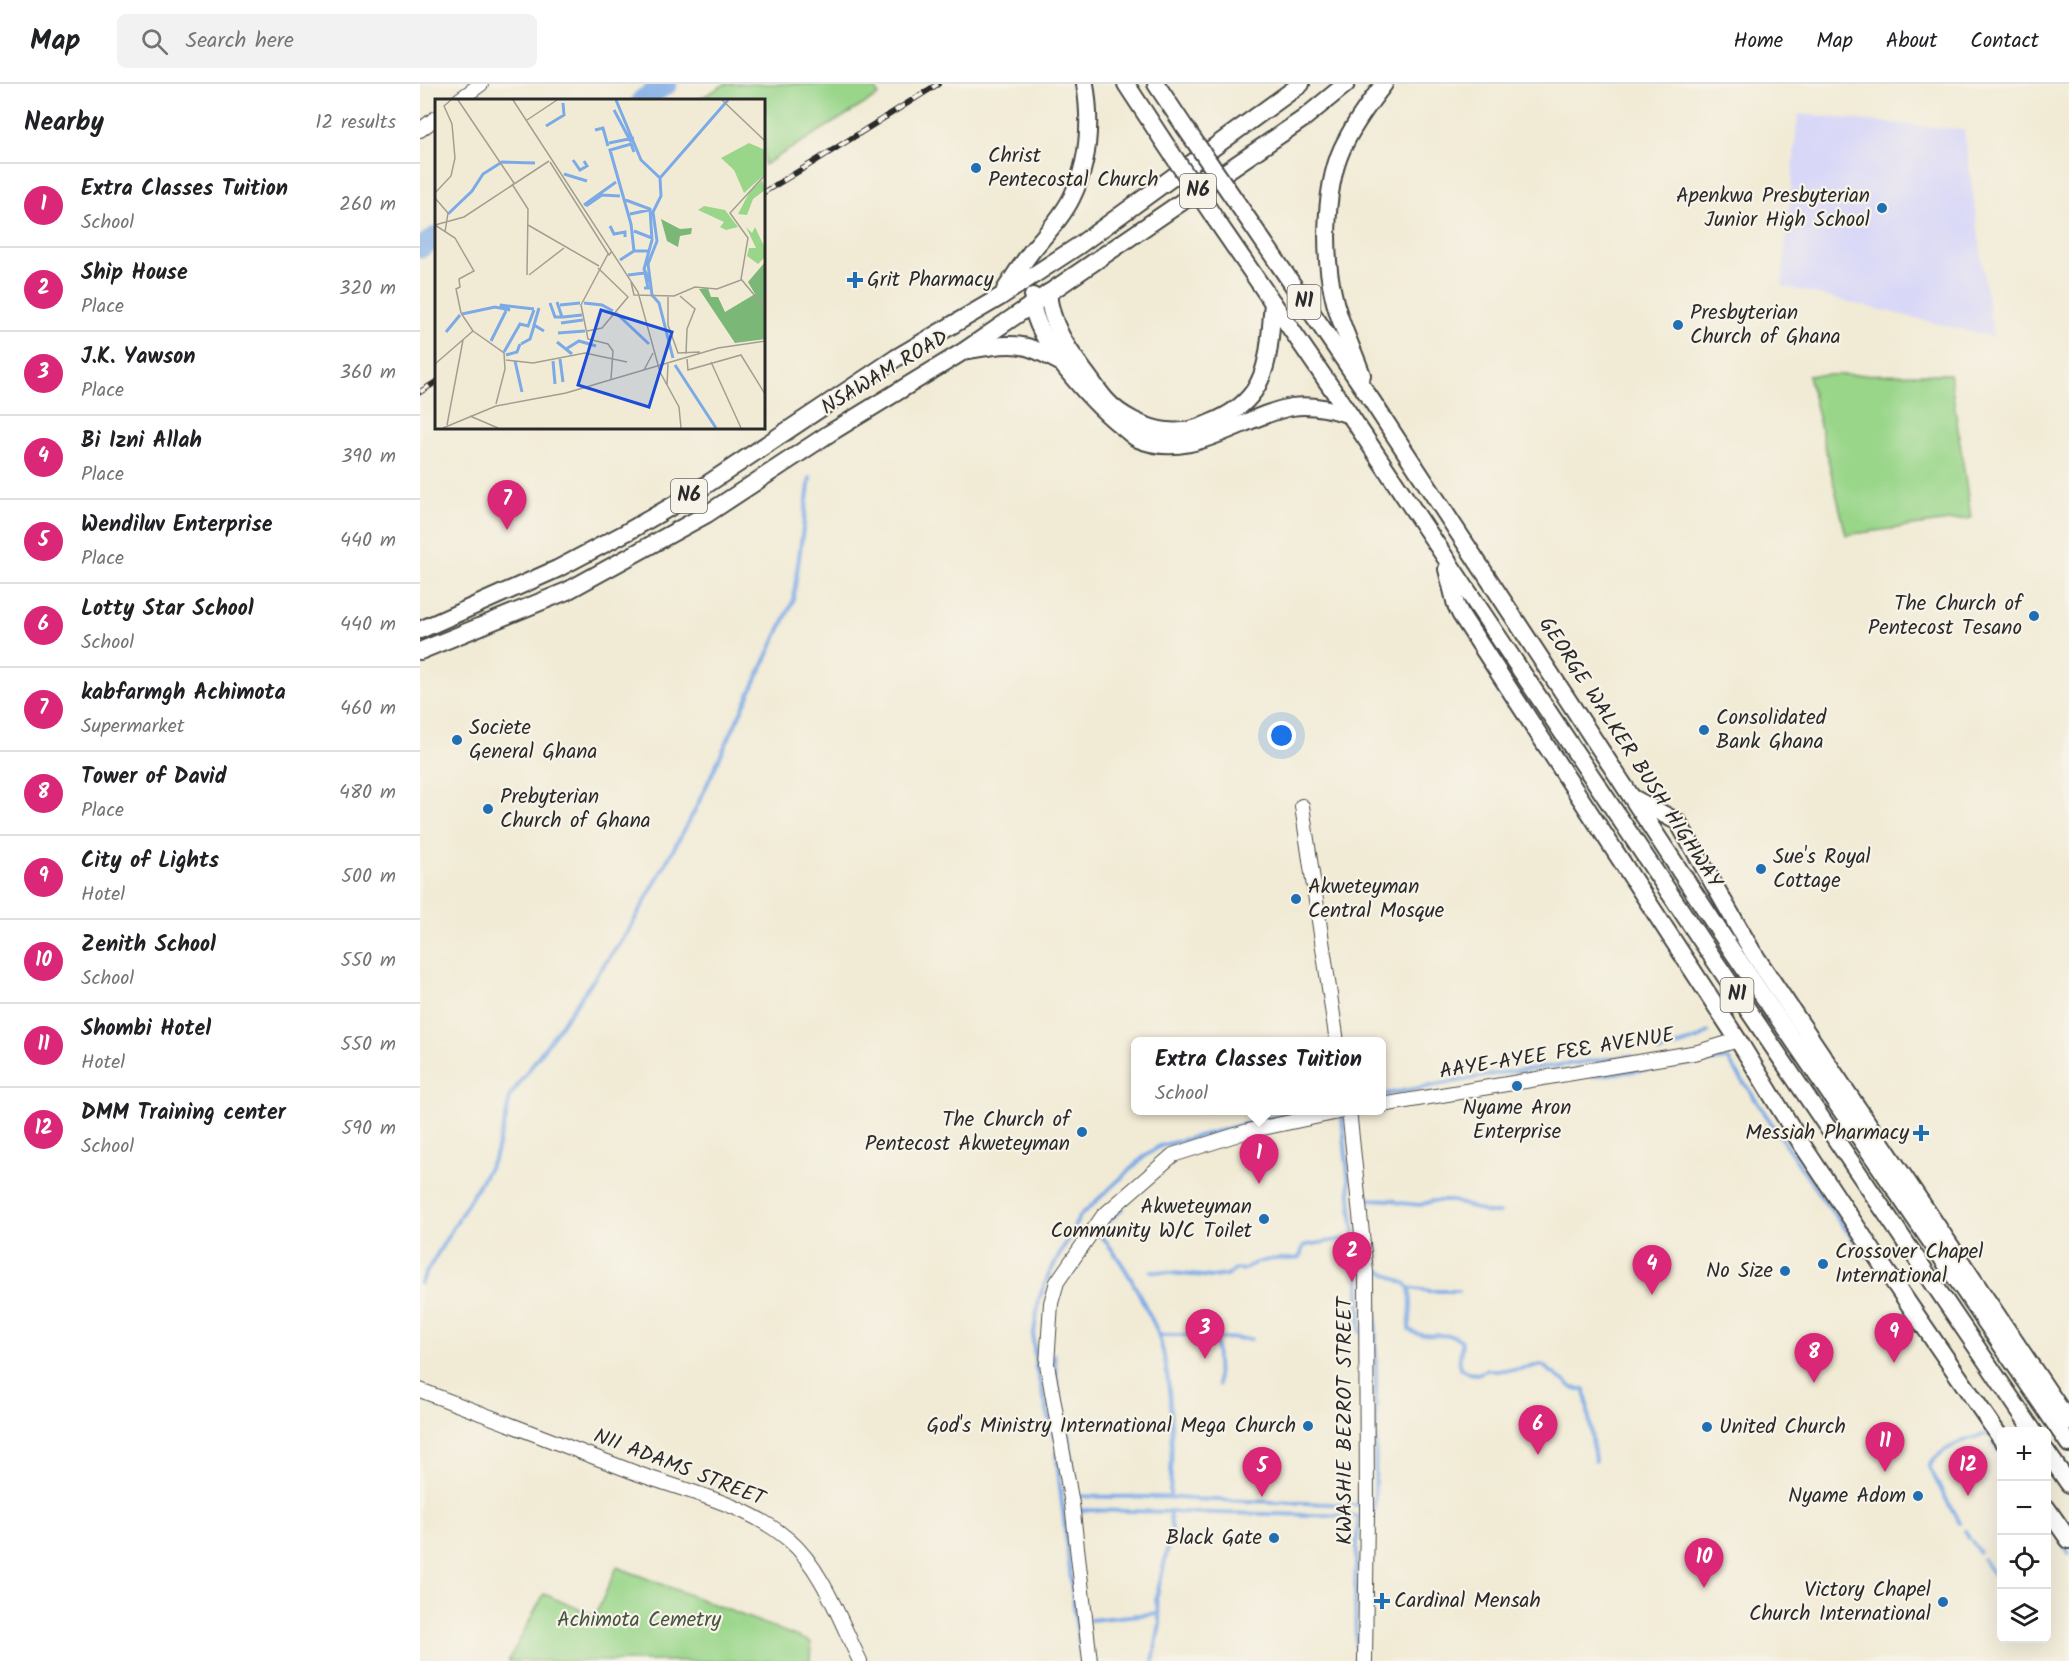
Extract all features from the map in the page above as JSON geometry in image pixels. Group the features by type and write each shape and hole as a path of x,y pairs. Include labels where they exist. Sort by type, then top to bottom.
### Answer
{"highway":[{"path":"1000,297 1072,197 1087,146 1085,84"},
{"name":"GEORGE WALKER BUSH HIGHWAY","path":"1126,84 1717,964 2031,1427"},
{"name":"GEORGE WALKER BUSH HIGHWAY","path":"1156,84 1372,401 1733,952 2069,1444"},
{"path":"1172,84 1180,119"},
{"path":"1303,119 1315,99 1328,84"},
{"name":"NSAWAM ROAD","path":"420,651 567,591 707,514 830,433 964,351 1032,306 1303,119 1346,84"},
{"path":"1372,401 1334,300 1329,275 1327,238 1333,173 1350,134 1384,84"},
{"name":"NSAWAM ROAD","path":"420,630 556,569 691,495 896,358 1042,270 1298,86"},
{"path":"1042,270 1032,306 1058,361 1090,400 1137,438 1161,446 1197,442 1292,407 1329,408 1350,415"},
{"path":"1048,294 1053,321 1065,345 1107,401 1133,420 1166,431 1198,428 1228,416 1253,392 1261,378 1269,350 1273,303"},
{"path":"964,351 1020,346 1029,347 1058,361"},
{"path":"1444,556 1456,605 1461,615 1738,1040 1801,1143 1997,1434"},
{"path":"556,569 567,591"},
{"path":"1633,797 1678,822 1752,951 2069,1422"},
{"path":"2051,1458 2069,1484"},
{"path":"2051,1514 2069,1540"}],"street":[{"path":"460,99 481,84"},
{"path":"420,130 435,119"},
{"path":"1302,806 1336,1037"},
{"name":"AAYE-AYEE FƐƐ AVENUE","path":"1386,1104 1698,1052 1738,1040"},
{"path":"1090,1661 1072,1504 1047,1364 1051,1303 1057,1282 1104,1216 1173,1155 1248,1131 1325,1115"},
{"name":"KWASHIE BEZROT STREET","path":"1350,1115 1366,1272 1365,1661"},
{"name":"NII ADAMS STREET","path":"420,1390 753,1516 790,1541 805,1558 820,1580 860,1661"}],"shaded area":[{"name":"Apenkwa Presbyterian Junior High School","path":"1798,114 1964,130 1993,337 1782,286"}],"green space":[{"path":"725,84 872,84 879,95 765,164 765,99 700,99"},
{"path":"1950,374 1971,518 1846,535 1808,375"},
{"name":"Achimota Cemetry","path":"617,1567 811,1642 810,1661 508,1661 544,1594 595,1616"}],"waterway":[{"path":"644,99 667,84"},
{"path":"420,248 435,238"},
{"path":"420,1283 494,1159 510,1096 629,930 695,810 793,601 810,478"},
{"path":"1659,1052 1700,1038 1708,1032"},
{"path":"1386,1094 1500,1073 1631,1056"},
{"path":"1593,1076 1728,1059 1819,1194 1866,1256"},
{"path":"1054,1437 1036,1367 1033,1339 1039,1299 1048,1276 1080,1216 1146,1155 1160,1146 1281,1115"},
{"path":"1342,1116 1359,1268 1360,1332"},
{"path":"1364,1199 1393,1200 1399,1203 1420,1205 1433,1201 1453,1201 1488,1213 1500,1213"},
{"path":"1104,1225 1123,1208"},
{"path":"1097,1231 1126,1269 1154,1324 1164,1355 1172,1437 1170,1496"},
{"path":"1151,1271 1212,1277 1227,1275 1237,1269 1243,1270 1263,1261 1298,1258 1303,1247 1307,1245 1344,1239 1354,1241"},
{"path":"1371,1254 1376,1332 1374,1516"},
{"path":"1373,1267 1406,1284 1411,1300 1409,1329 1421,1335 1450,1336 1462,1341 1460,1368 1477,1374 1487,1370 1514,1370 1542,1365 1573,1388 1585,1390 1595,1461"},
{"path":"1409,1288 1459,1291"},
{"path":"1159,1335 1202,1335 1251,1339"},
{"path":"1216,1337 1218,1385"},
{"path":"1054,1355 1057,1385 1067,1425 1076,1496 1359,1505 1360,1478"},
{"path":"1959,1523 1929,1467 1939,1455 1954,1445 1980,1436 1988,1434 1989,1436"},
{"path":"1993,1442 1997,1447"},
{"path":"1056,1453 1082,1661"},
{"path":"1079,1514 1079,1510 1358,1516 1355,1591 1356,1661"},
{"path":"1153,1661 1160,1623 1156,1599 1172,1530 1169,1511"},
{"path":"1965,1531 1969,1538"},
{"path":"1972,1541 1979,1552"},
{"path":"2062,1543 2069,1554"},
{"path":"1983,1559 1997,1580"},
{"path":"1090,1620 1159,1613"}],"railway":[{"path":"765,191 938,84"},
{"path":"420,392 435,383"}],"place":[{"name":"Christ Pentecostal Church","path":"976,168"},
{"name":"Apenkwa Presbyterian Junior High School","path":"1882,208"},
{"name":"Grit Pharmacy","path":"855,280"},
{"name":"Presbyterian Church of Ghana","path":"1678,325"},
{"name":"kabfarmgh Achimota","path":"507,530"},
{"name":"The Church of Pentecost Tesano","path":"2034,616"},
{"name":"Consolidated Bank Ghana","path":"1704,730"},
{"name":"Societe General Ghana","path":"457,740"},
{"name":"Prebyterian Church of Ghana","path":"488,809"},
{"name":"Sue's Royal Cottage","path":"1761,869"},
{"name":"Akweteyman Central Mosque","path":"1296,899"},
{"name":"Nyame Aron Enterprise","path":"1517,1086"},
{"name":"The Church of Pentecost Akweteyman","path":"1082,1132"},
{"name":"Messiah Pharmacy","path":"1921,1133"},
{"name":"Extra Classes Tuition","path":"1259,1184"},
{"name":"Akweteyman Community W/C Toilet","path":"1264,1219"},
{"name":"Crossover Chapel International","path":"1823,1264"},
{"name":"No Size","path":"1785,1271"},
{"name":"Ship House","path":"1352,1282"},
{"name":"Bi Izni Allah","path":"1652,1295"},
{"name":"J.K. Yawson","path":"1205,1359"},
{"name":"City of Lights","path":"1894,1363"},
{"name":"Tower of David","path":"1814,1383"},
{"name":"God's Ministry International Mega Church","path":"1308,1426"},
{"name":"United Church","path":"1707,1427"},
{"name":"Lotty Star School","path":"1538,1455"},
{"name":"Shombi Hotel","path":"1885,1472"},
{"name":"Nyame Adom","path":"1918,1496"},
{"name":"DMM Training center","path":"1968,1496"},
{"name":"Wendiluv Enterprise","path":"1262,1497"},
{"name":"Black Gate","path":"1274,1538"},
{"name":"Zenith School","path":"1704,1588"},
{"name":"Cardinal Mensah","path":"1382,1601"},
{"name":"Victory Chapel Church International","path":"1943,1602"}]}
